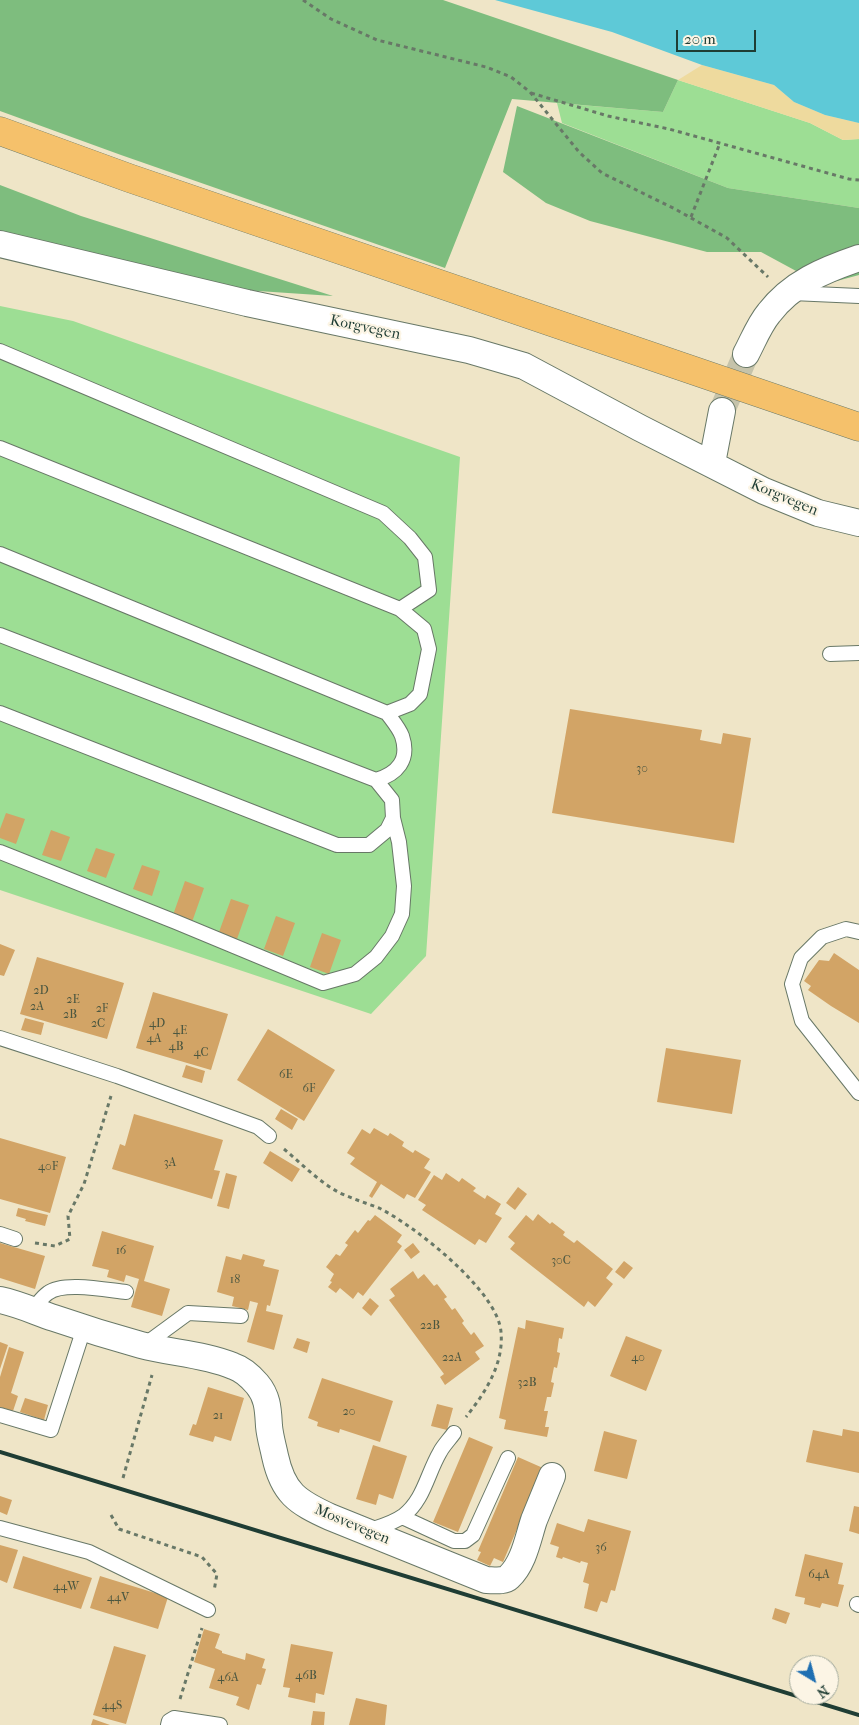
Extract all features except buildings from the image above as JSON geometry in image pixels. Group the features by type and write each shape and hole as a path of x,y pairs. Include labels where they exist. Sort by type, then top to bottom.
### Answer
{"highway":[{"path":"0,131 128,178 859,427"}],"street":[{"name":"Korgvegen","path":"0,244 247,304 470,350 524,366 764,491 818,513 859,523"},
{"path":"746,354 767,315 786,293 825,270 859,258"},
{"path":"712,463 722,411"},
{"name":"Mosvevegen","path":"0,1300 18,1304 84,1328 152,1347 216,1360 235,1366 259,1386 267,1400 270,1434 282,1482 297,1498 315,1510 486,1580 505,1580 516,1568 525,1550 534,1520 552,1476"}],"lane":[{"path":"786,293 859,296"},
{"path":"0,351 382,512 410,538 424,557 429,590 400,608"},
{"path":"0,448 400,608 424,629 429,649 420,694 410,704 387,713"},
{"path":"0,554 387,713 402,735 404,752 400,766 387,777 376,780"},
{"path":"0,635 376,780 392,800 404,886 402,914 392,936 376,958 355,974 322,983 167,918 0,852"},
{"path":"830,654 859,654"},
{"path":"0,713 337,845 369,845 387,830 393,818"},
{"path":"859,932 846,929 822,938 801,958 792,984 802,1021 859,1093"},
{"path":"0,1038 117,1076 258,1127 269,1136"},
{"path":"0,1234 15,1239"},
{"path":"32,1310 48,1292 61,1288 74,1286 126,1292"},
{"path":"152,1347 188,1313 241,1316"},
{"path":"0,1415 51,1430 84,1328"},
{"path":"366,1531 402,1517 413,1506 423,1490 440,1452 454,1434"},
{"path":"402,1517 454,1541 465,1541 473,1535 508,1458"},
{"path":"0,1528 89,1552 208,1610"},
{"path":"168,1725 169,1721 174,1718 220,1725"}],"path":[{"path":"303,0 331,19 377,40 486,67 511,78 530,92 578,152 602,173 691,217 727,238 786,293"},
{"path":"530,92 608,116 669,129 859,180"},
{"path":"691,217 720,143"},
{"path":"15,1239 55,1246 70,1239 68,1216 84,1184 117,1076"},
{"path":"269,1136 322,1182 341,1193 387,1213 401,1222 443,1253 482,1292 501,1326 500,1354 485,1392 454,1434"},
{"path":"123,1478 152,1347"}],"green space":[{"path":"0,0 443,0 678,80 663,112 512,99 445,268 0,111"},
{"path":"678,80 810,123 843,140 859,139 859,208 728,188 562,123 557,103 663,112"},
{"path":"517,106 728,188 859,208 859,275 822,285 761,252 707,252 590,221 546,203 503,172"},
{"path":"0,185 81,216 333,296 243,290 0,233"},
{"path":"0,306 73,321 460,457 426,956 371,1014 0,890"}],"sand":[{"path":"702,65 774,85 794,102 825,115 859,123 859,139 843,140 810,123 678,80"}],"water":[{"path":"495,0 859,0 859,123 825,115 794,102 774,85 702,65 612,32"}],"tunnel":[{"path":"722,411 746,354"}],"railway":[{"path":"0,1452 859,1715"}]}
